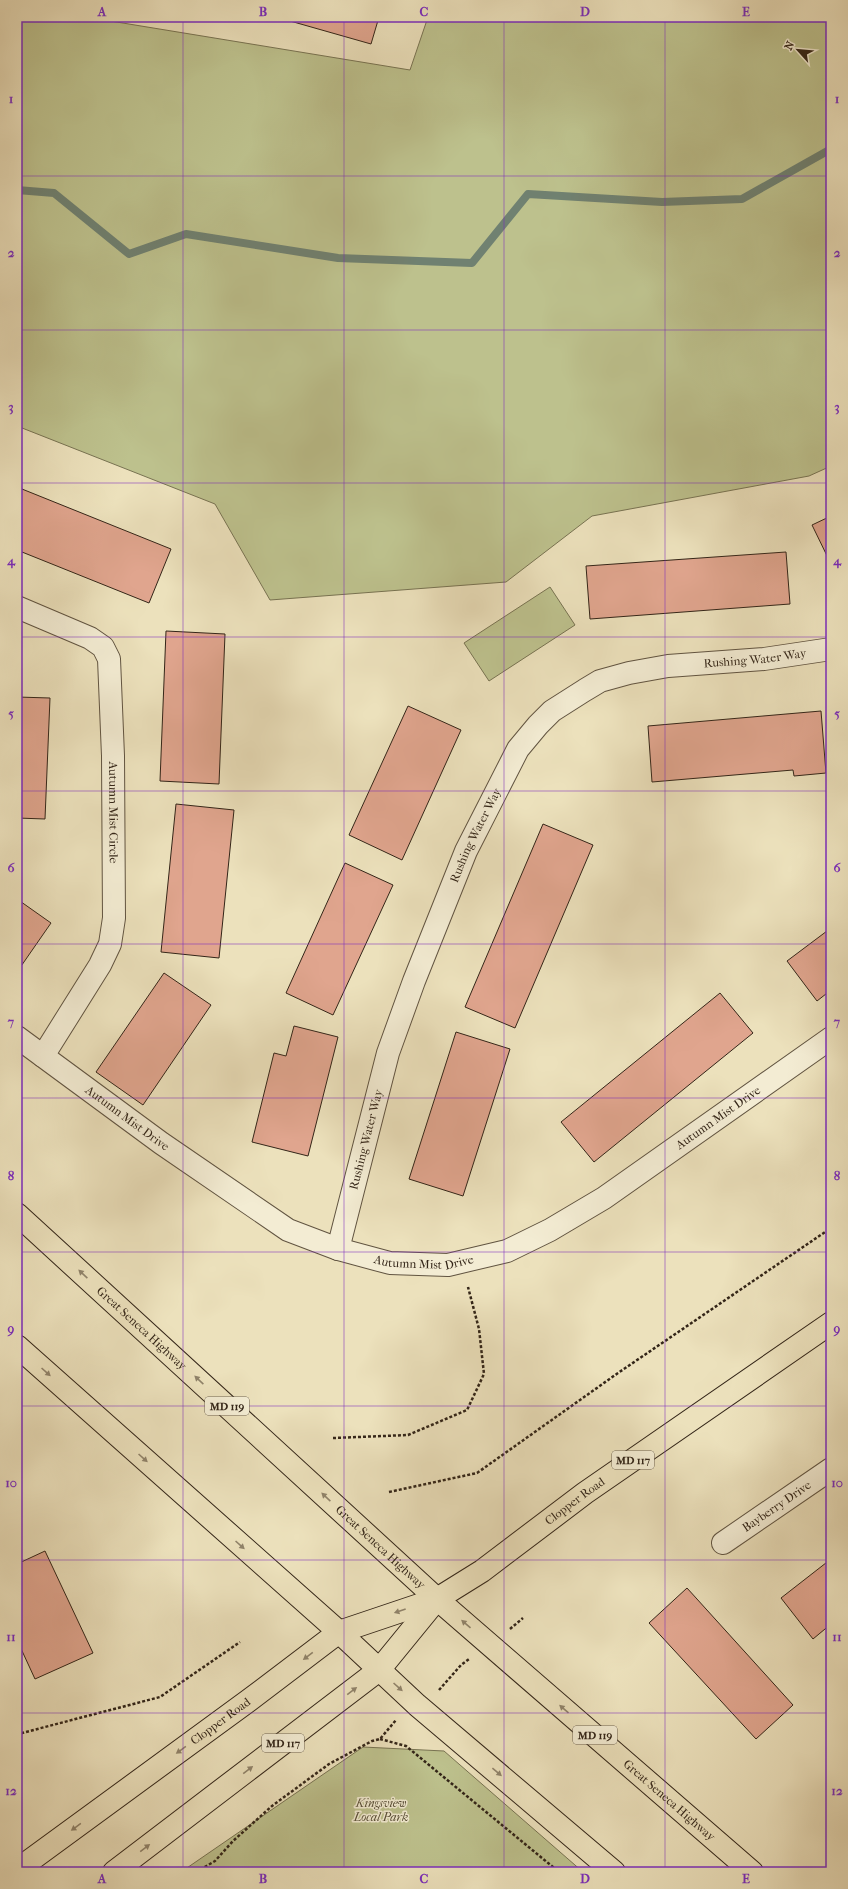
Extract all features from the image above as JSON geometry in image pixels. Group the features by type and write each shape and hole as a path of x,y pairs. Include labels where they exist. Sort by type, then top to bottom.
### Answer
{"main road":[{"name":"Great Seneca Highway","path":"17,1214 437,1598 752,1872"},
{"name":"Clopper Road","path":"17,1870 248,1701 339,1632 437,1598 482,1571 585,1493 831,1323"},
{"path":"17,1346 339,1632 417,1705 614,1872"},
{"name":"Clopper Road","path":"114,1872 380,1670 437,1598"}],"street":[{"name":"Autumn Mist Circle","path":"17,606 90,638 103,646 109,659 113,756 114,910 110,944 100,965 43,1056"},
{"name":"Rushing Water Way","path":"338,1249 388,1053 414,981 466,851 518,749 552,711 600,681 629,672 668,666 764,659 831,649"},
{"name":"Autumn Mist Drive","path":"17,1037 161,1143 288,1230 338,1249 390,1263 448,1265 508,1251 550,1230 604,1198 831,1038"},
{"name":"Bayberry Drive","path":"723,1543 831,1469"}],"path":[{"path":"389,1492 477,1473 831,1228"},
{"path":"333,1438 408,1435 467,1410 484,1374 480,1330 462,1262"},
{"path":"380,1739 395,1721 441,1688 461,1665 523,1618"},
{"path":"17,1736 22,1733 160,1697 240,1642"},
{"path":"196,1872 215,1861 233,1841 272,1806 329,1764 372,1741 380,1739 406,1746 559,1872"}],"green space":[{"path":"17,17 86,17 410,70 428,17 831,17 831,466 809,476 592,516 506,582 270,600 215,504 17,426"},
{"path":"550,587 575,625 489,681 464,643"},
{"name":"Kingsview Local Park","path":"363,1747 444,1751 583,1872 181,1872"}],"building":[{"path":"276,17 379,17 371,44"},
{"path":"17,487 171,549 149,603 17,550"},
{"path":"831,516 831,564 812,525"},
{"path":"786,552 790,604 590,619 586,566"},
{"path":"166,631 225,634 219,784 160,781"},
{"path":"17,697 50,698 45,819 17,818"},
{"path":"408,706 461,730 402,860 349,835"},
{"path":"821,711 826,773 794,776 793,770 652,782 648,726"},
{"path":"176,804 234,810 219,958 161,952"},
{"path":"543,824 593,845 515,1028 465,1007"},
{"path":"345,863 393,885 333,1015 286,993"},
{"path":"17,899 51,923 17,972"},
{"path":"831,928 831,990 817,1001 787,961"},
{"path":"164,973 211,1005 143,1105 96,1072"},
{"path":"720,993 753,1033 594,1162 561,1122"},
{"path":"294,1026 338,1037 308,1156 252,1142 274,1053 286,1056"},
{"path":"456,1032 510,1049 463,1196 409,1179"},
{"path":"45,1551 93,1653 35,1679 17,1640 17,1564"},
{"path":"831,1559 831,1624 813,1639 781,1598"},
{"path":"687,1588 793,1705 756,1739 649,1623"}],"waterway":[{"path":"17,190 54,193 129,254 186,234 338,258 472,263 528,194 662,202 742,199 831,149"}]}
